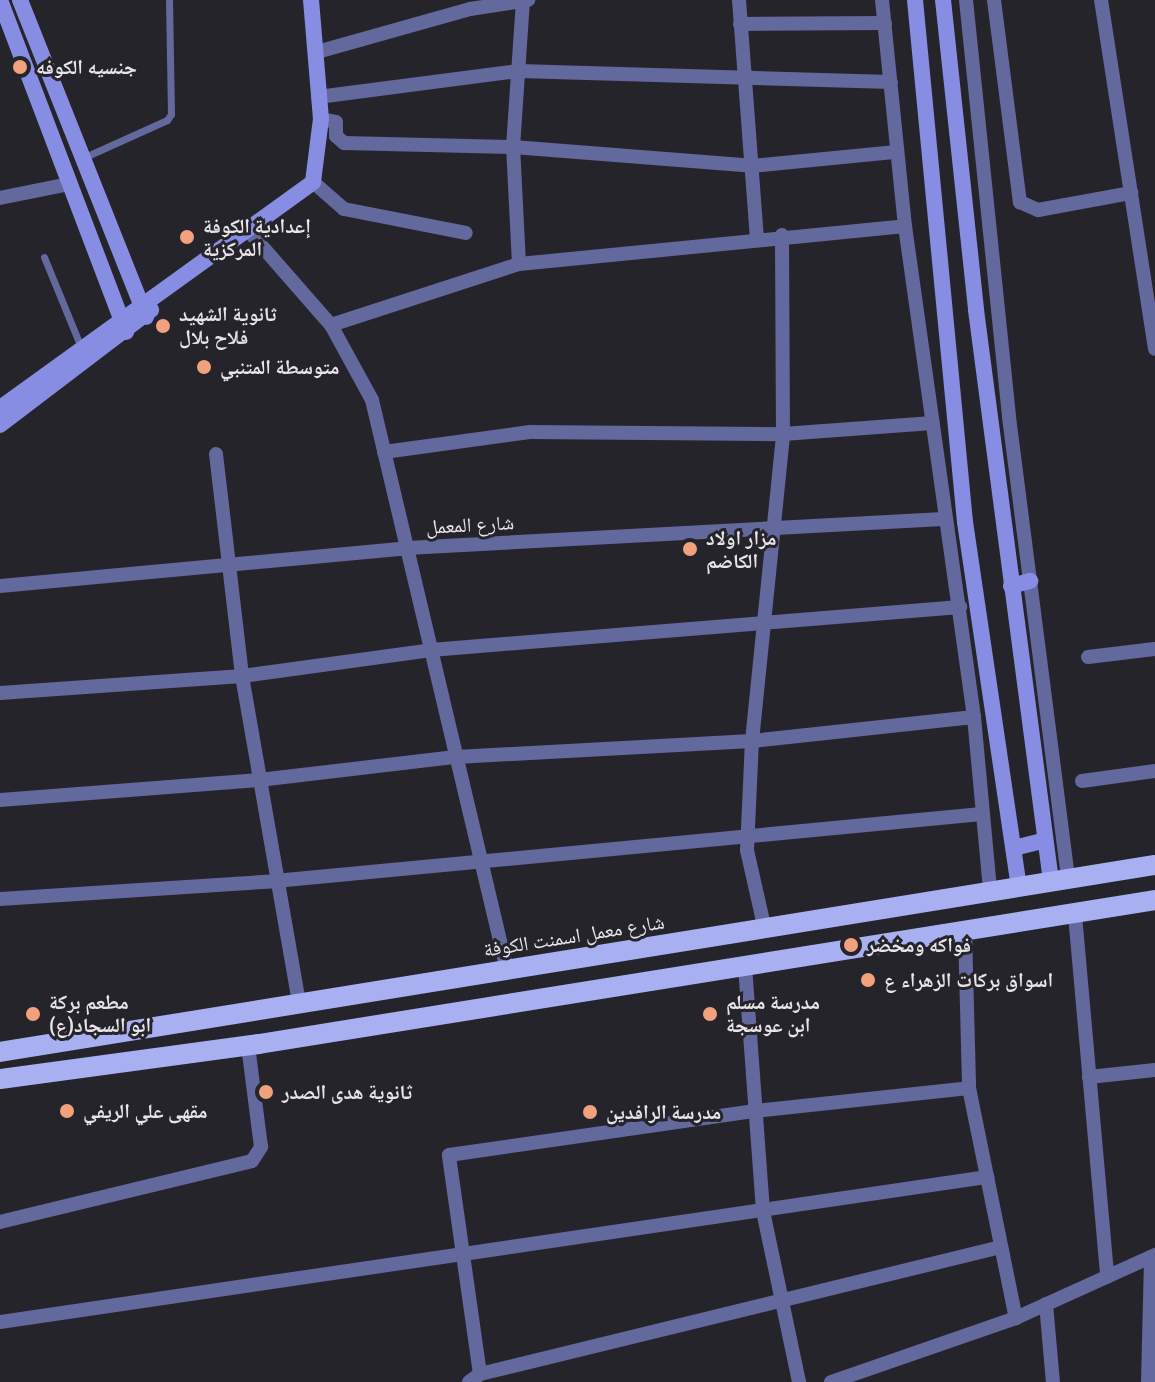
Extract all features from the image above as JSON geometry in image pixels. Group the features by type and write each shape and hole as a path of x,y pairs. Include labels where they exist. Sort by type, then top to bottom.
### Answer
{"main road":[{"name":"شارع معمل اسمنت الكوفة","path":"0,1052 1153,865"},
{"path":"0,1079 254,1045 1098,911 1155,900 1147,880 1153,865"},
{"path":"1091,874 1103,890 1098,911"},
{"path":"294,1038 284,1018 295,1002"},
{"path":"253,1009 263,1023 254,1045"}],"street":[{"path":"22,0 144,312"},
{"path":"0,425 246,228 313,182 321,119 311,0"},
{"path":"317,52 459,6 525,0 513,147 519,264"},
{"path":"739,0 741,82 757,237"},
{"path":"882,0 905,226 933,423 943,519 959,604 974,717 990,891"},
{"path":"915,0 976,595 1019,886"},
{"path":"943,0 1011,586 1045,840 1060,879"},
{"path":"966,0 1060,879"},
{"path":"994,0 1020,202 1038,210 1131,193"},
{"path":"1101,0 1131,193 1148,255 1155,349"},
{"path":"1,7 123,327"},
{"path":"740,24 885,23"},
{"path":"318,97 519,71 741,82 891,82"},
{"path":"925,119 954,112"},
{"path":"321,119 336,122 336,136 344,143 513,147 752,166 896,152"},
{"path":"313,182 344,209 466,233"},
{"path":"0,198 69,184"},
{"path":"331,325 519,264 757,237 905,226"},
{"path":"246,228 331,325 372,400 507,970"},
{"path":"765,930 748,837 752,741 783,434 782,235"},
{"path":"0,408 82,349 123,327"},
{"path":"384,452 530,432 783,434 933,423"},
{"path":"216,454 242,676 295,1002"},
{"name":"شارع المعمل","path":"0,586 229,562 407,548 943,519"},
{"path":"1011,586 1030,581"},
{"path":"0,693 242,676 431,650 959,604 976,595"},
{"path":"1088,657 1155,649"},
{"path":"0,800 259,780 456,757 752,741 974,717"},
{"path":"1082,781 1155,771"},
{"path":"0,899 275,881 982,814"},
{"path":"1014,848 1045,840"},
{"path":"1075,915 1107,1277"},
{"path":"965,931 969,1088 1016,1318"},
{"path":"745,966 763,1211 799,1382"},
{"path":"0,1222 252,1161 261,1147 254,1045"},
{"path":"1089,1077 1155,1070"},
{"path":"969,1088 755,1111 449,1155 475,1378 1001,1247"},
{"path":"0,1322 463,1258 987,1177"},
{"path":"831,1382 1016,1318 1153,1256 1148,1382"},
{"path":"1046,1304 1053,1382"}],"lane":[{"path":"83,158 167,120 171,114 169,0"},
{"path":"44,257 82,349"}],"place":[{"name":"جنسيه الكوفه","path":"20,67"},
{"name":"إعدادية الكوفة المركزية","path":"187,237"},
{"name":"ثانوية الشهيد فلاح بلال","path":"163,326"},
{"name":"متوسطة المتنبي","path":"204,367"},
{"name":"مزار اولاد الكاضم","path":"690,549"},
{"name":"فواكه ومخضر","path":"851,945"},
{"name":"اسواق بركات الزهراء ع","path":"868,980"},
{"name":"مطعم بركة ابو السجاد(ع)","path":"33,1014"},
{"name":"مدرسة مسلم ابن عوسجة","path":"710,1014"},
{"name":"ثانوية هدى الصدر","path":"266,1092"},
{"name":"مقهى علي الريفي","path":"67,1111"},
{"name":"مدرسة الرافدين","path":"590,1112"}]}
